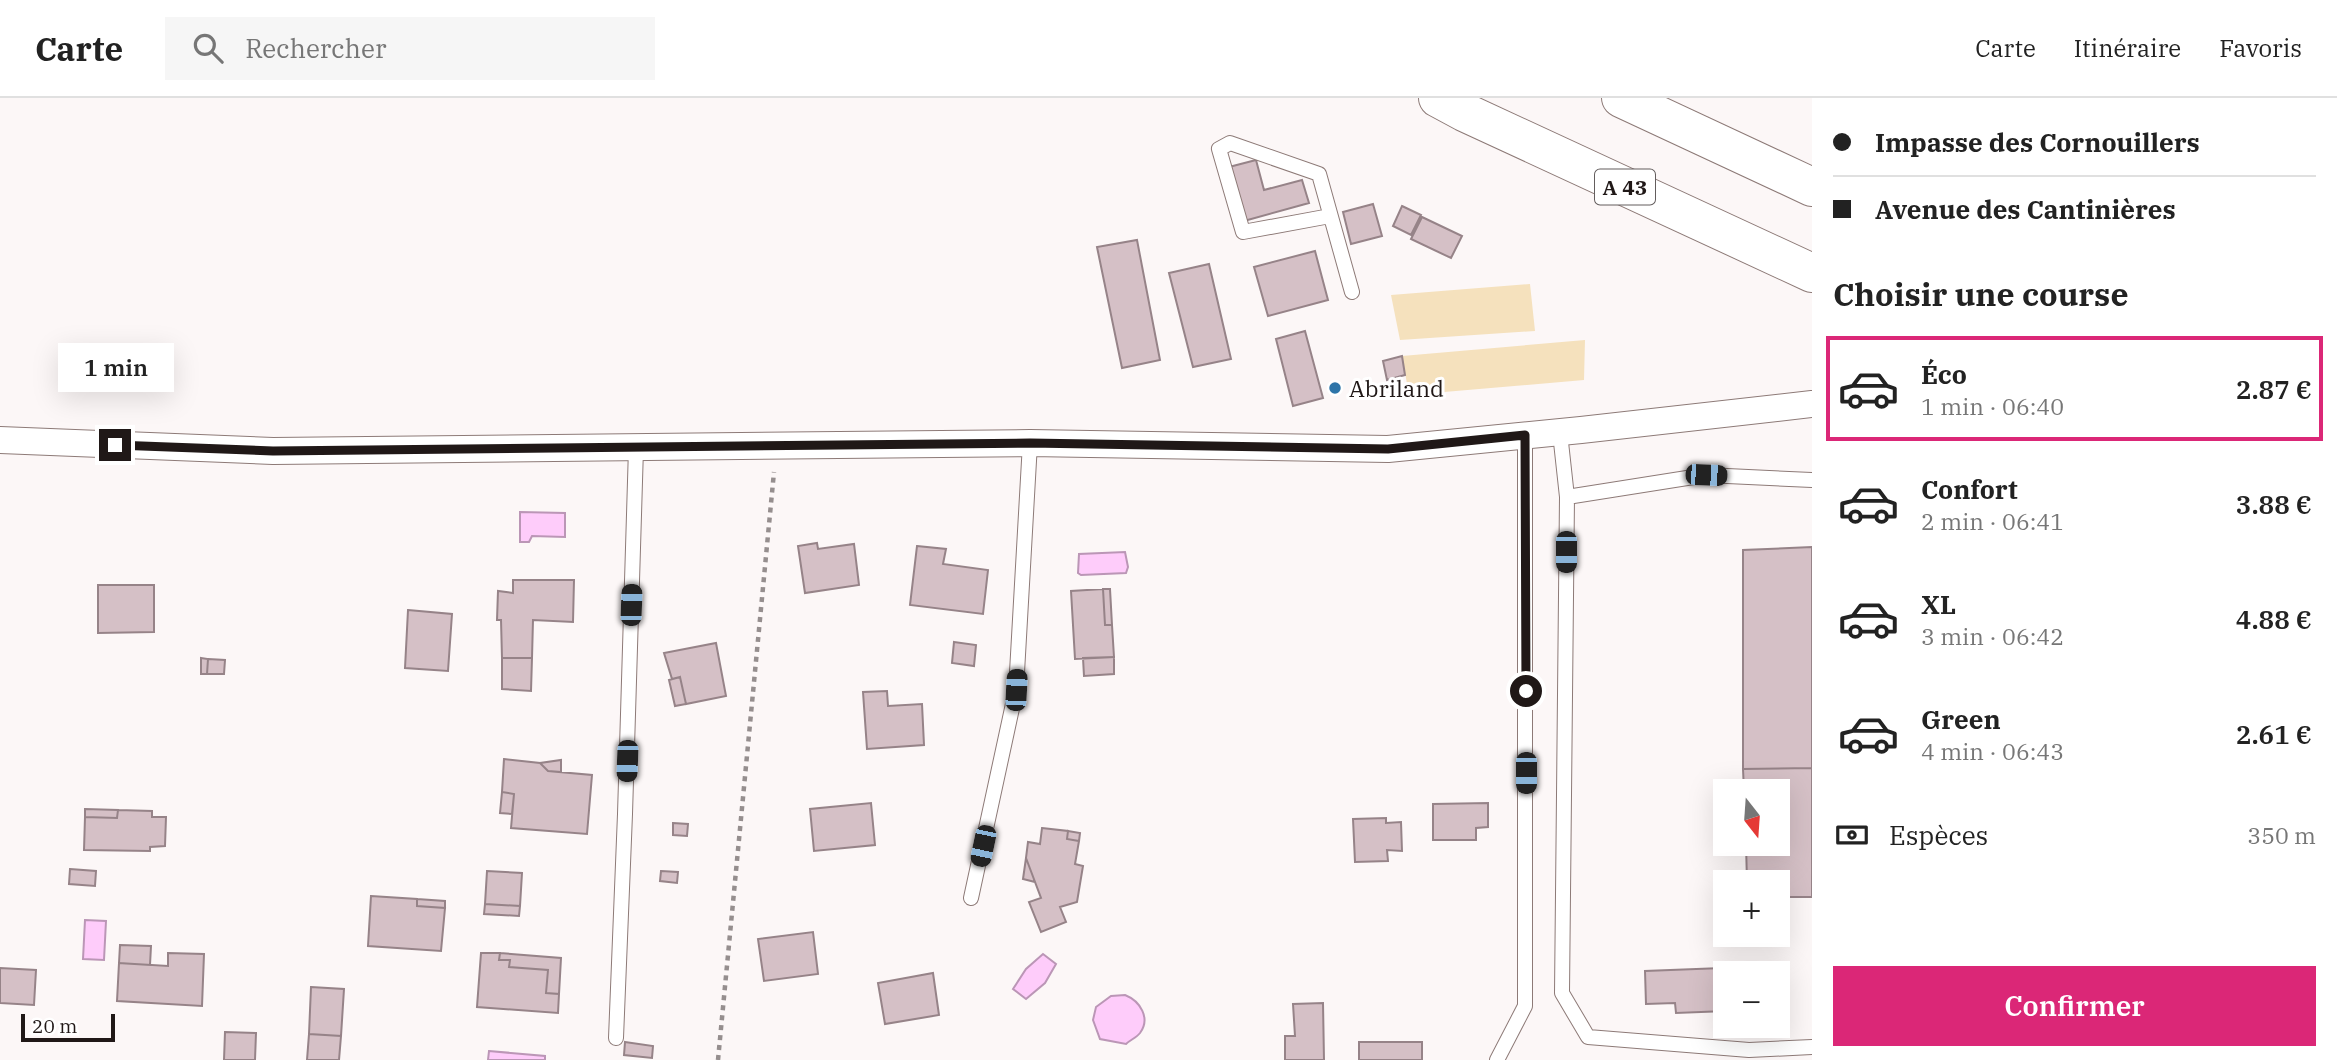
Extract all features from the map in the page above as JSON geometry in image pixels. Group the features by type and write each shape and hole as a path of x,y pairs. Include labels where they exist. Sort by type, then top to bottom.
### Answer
{"highway":[{"name":"A 43","path":"1438,98 1812,273"},
{"path":"1621,98 1812,187"}],"street":[{"path":"0,440 273,451 1030,443 1388,449 1560,433 1812,404"}],"lane":[{"path":"1330,216 1243,232 1219,149 1230,143 1318,174 1352,292"},
{"path":"1560,433 1567,497 1562,993 1588,1037 1749,1050 1812,1046"},
{"path":"1497,1060 1525,1006 1525,435"},
{"path":"971,898 1016,690 1030,443"},
{"path":"615,1038 636,448"},
{"path":"1567,497 1706,475 1812,480"}],"path":[{"path":"718,1060 774,474 787,446"}],"shaded area":[{"path":"1530,284 1535,331 1400,340 1391,295"},
{"path":"1585,340 1584,380 1409,395 1402,356"},
{"path":"520,512 565,513 565,537 532,536 529,542 520,542"},
{"path":"1125,552 1128,567 1126,573 1078,573 1079,554"},
{"path":"85,920 106,921 104,960 83,959"},
{"path":"1043,954 1056,964 1045,983 1026,999 1013,989 1026,969"},
{"path":"1125,995 1135,1001 1144,1016 1140,1033 1126,1044 1100,1039 1093,1020 1096,1007 1111,996"},
{"path":"489,1051 545,1056 545,1060 488,1060"}],"building":[{"path":"1256,160 1264,190 1302,180 1309,203 1244,221 1229,167"},
{"path":"1373,204 1382,236 1351,244 1343,212"},
{"path":"1402,206 1421,215 1411,235 1393,226"},
{"path":"1422,217 1462,236 1451,258 1411,239"},
{"path":"1137,240 1160,360 1122,368 1097,247"},
{"path":"1315,251 1328,300 1268,316 1254,267"},
{"path":"1209,264 1231,359 1193,367 1169,273"},
{"path":"1305,331 1323,398 1293,406 1276,339"},
{"path":"1402,356 1405,375 1387,380 1383,361"},
{"path":"817,543 818,549 854,544 859,585 805,593 798,546"},
{"path":"917,546 946,549 943,564 988,570 983,614 910,605"},
{"path":"1812,547 1812,768 1743,769 1743,550"},
{"path":"513,580 574,580 573,622 533,620 532,658 502,658 501,620 497,620 498,591 513,593"},
{"path":"98,585 154,585 154,632 98,633"},
{"path":"1103,589 1110,589 1112,625 1105,625"},
{"path":"1103,589 1105,625 1112,625 1114,657 1075,659 1071,591"},
{"path":"408,610 452,614 448,671 405,668"},
{"path":"954,642 976,645 974,666 952,663"},
{"path":"716,643 726,696 686,704 680,677 672,679 664,653"},
{"path":"1114,657 1114,674 1084,676 1083,658"},
{"path":"201,658 208,659 207,674 201,674"},
{"path":"502,658 532,658 531,691 502,689"},
{"path":"208,659 225,660 224,674 207,674"},
{"path":"680,677 686,704 675,706 669,680"},
{"path":"887,691 888,706 922,704 924,745 867,749 863,692"},
{"path":"504,759 540,763 548,771 592,775 587,834 511,828 514,794 502,792"},
{"path":"561,760 561,772 548,771 540,763"},
{"path":"1812,768 1812,897 1790,897 1790,870 1747,870 1746,856 1790,856 1790,779 1743,779 1743,769"},
{"path":"502,792 514,794 512,814 500,813"},
{"path":"871,803 875,845 814,851 810,809"},
{"path":"1488,803 1488,827 1476,828 1476,840 1433,840 1433,804"},
{"path":"85,809 118,810 117,818 85,817"},
{"path":"118,810 152,811 152,817 166,817 165,846 150,847 150,851 84,850 85,817 117,818"},
{"path":"1386,818 1386,823 1401,822 1402,851 1387,850 1388,861 1355,862 1353,819"},
{"path":"673,823 688,824 687,836 673,835"},
{"path":"1042,828 1068,831 1067,839 1079,841 1075,864 1083,866 1077,902 1060,907 1066,922 1041,932 1029,902 1041,898 1026,858 1028,842 1040,844"},
{"path":"1068,831 1080,833 1079,841 1067,839"},
{"path":"1026,858 1035,882 1023,879"},
{"path":"70,869 96,871 95,886 69,884"},
{"path":"487,871 522,873 520,906 485,904"},
{"path":"661,871 678,872 677,883 660,881"},
{"path":"371,896 417,899 417,906 445,908 441,951 368,946"},
{"path":"417,899 445,901 445,908 417,906"},
{"path":"485,904 520,906 519,916 484,914"},
{"path":"813,932 818,974 764,981 758,939"},
{"path":"120,945 151,946 150,965 119,963"},
{"path":"168,953 204,954 202,1006 117,1001 119,963 168,966"},
{"path":"481,953 500,953 499,960 510,960 509,967 548,970 546,993 559,994 558,1013 477,1007"},
{"path":"500,953 561,958 559,994 546,993 548,970 509,967 510,960 499,960"},
{"path":"0,968 36,970 34,1005 0,1003"},
{"path":"1713,968 1713,1012 1676,1013 1675,1003 1646,1004 1645,971"},
{"path":"933,973 939,1015 885,1024 878,983"},
{"path":"311,987 344,989 341,1036 309,1034"},
{"path":"1323,1003 1324,1060 1285,1060 1285,1036 1295,1036 1293,1004"},
{"path":"225,1032 256,1033 255,1060 224,1060"},
{"path":"309,1034 341,1036 339,1060 307,1060"},
{"path":"625,1042 653,1046 652,1058 624,1055"},
{"path":"1359,1042 1422,1042 1422,1060 1359,1060"}],"place":[{"name":"Abriland","path":"1335,388"}],"route":[{"path":"115,445 273,451 1030,443 1388,449 1525,435 1526,691"}]}
